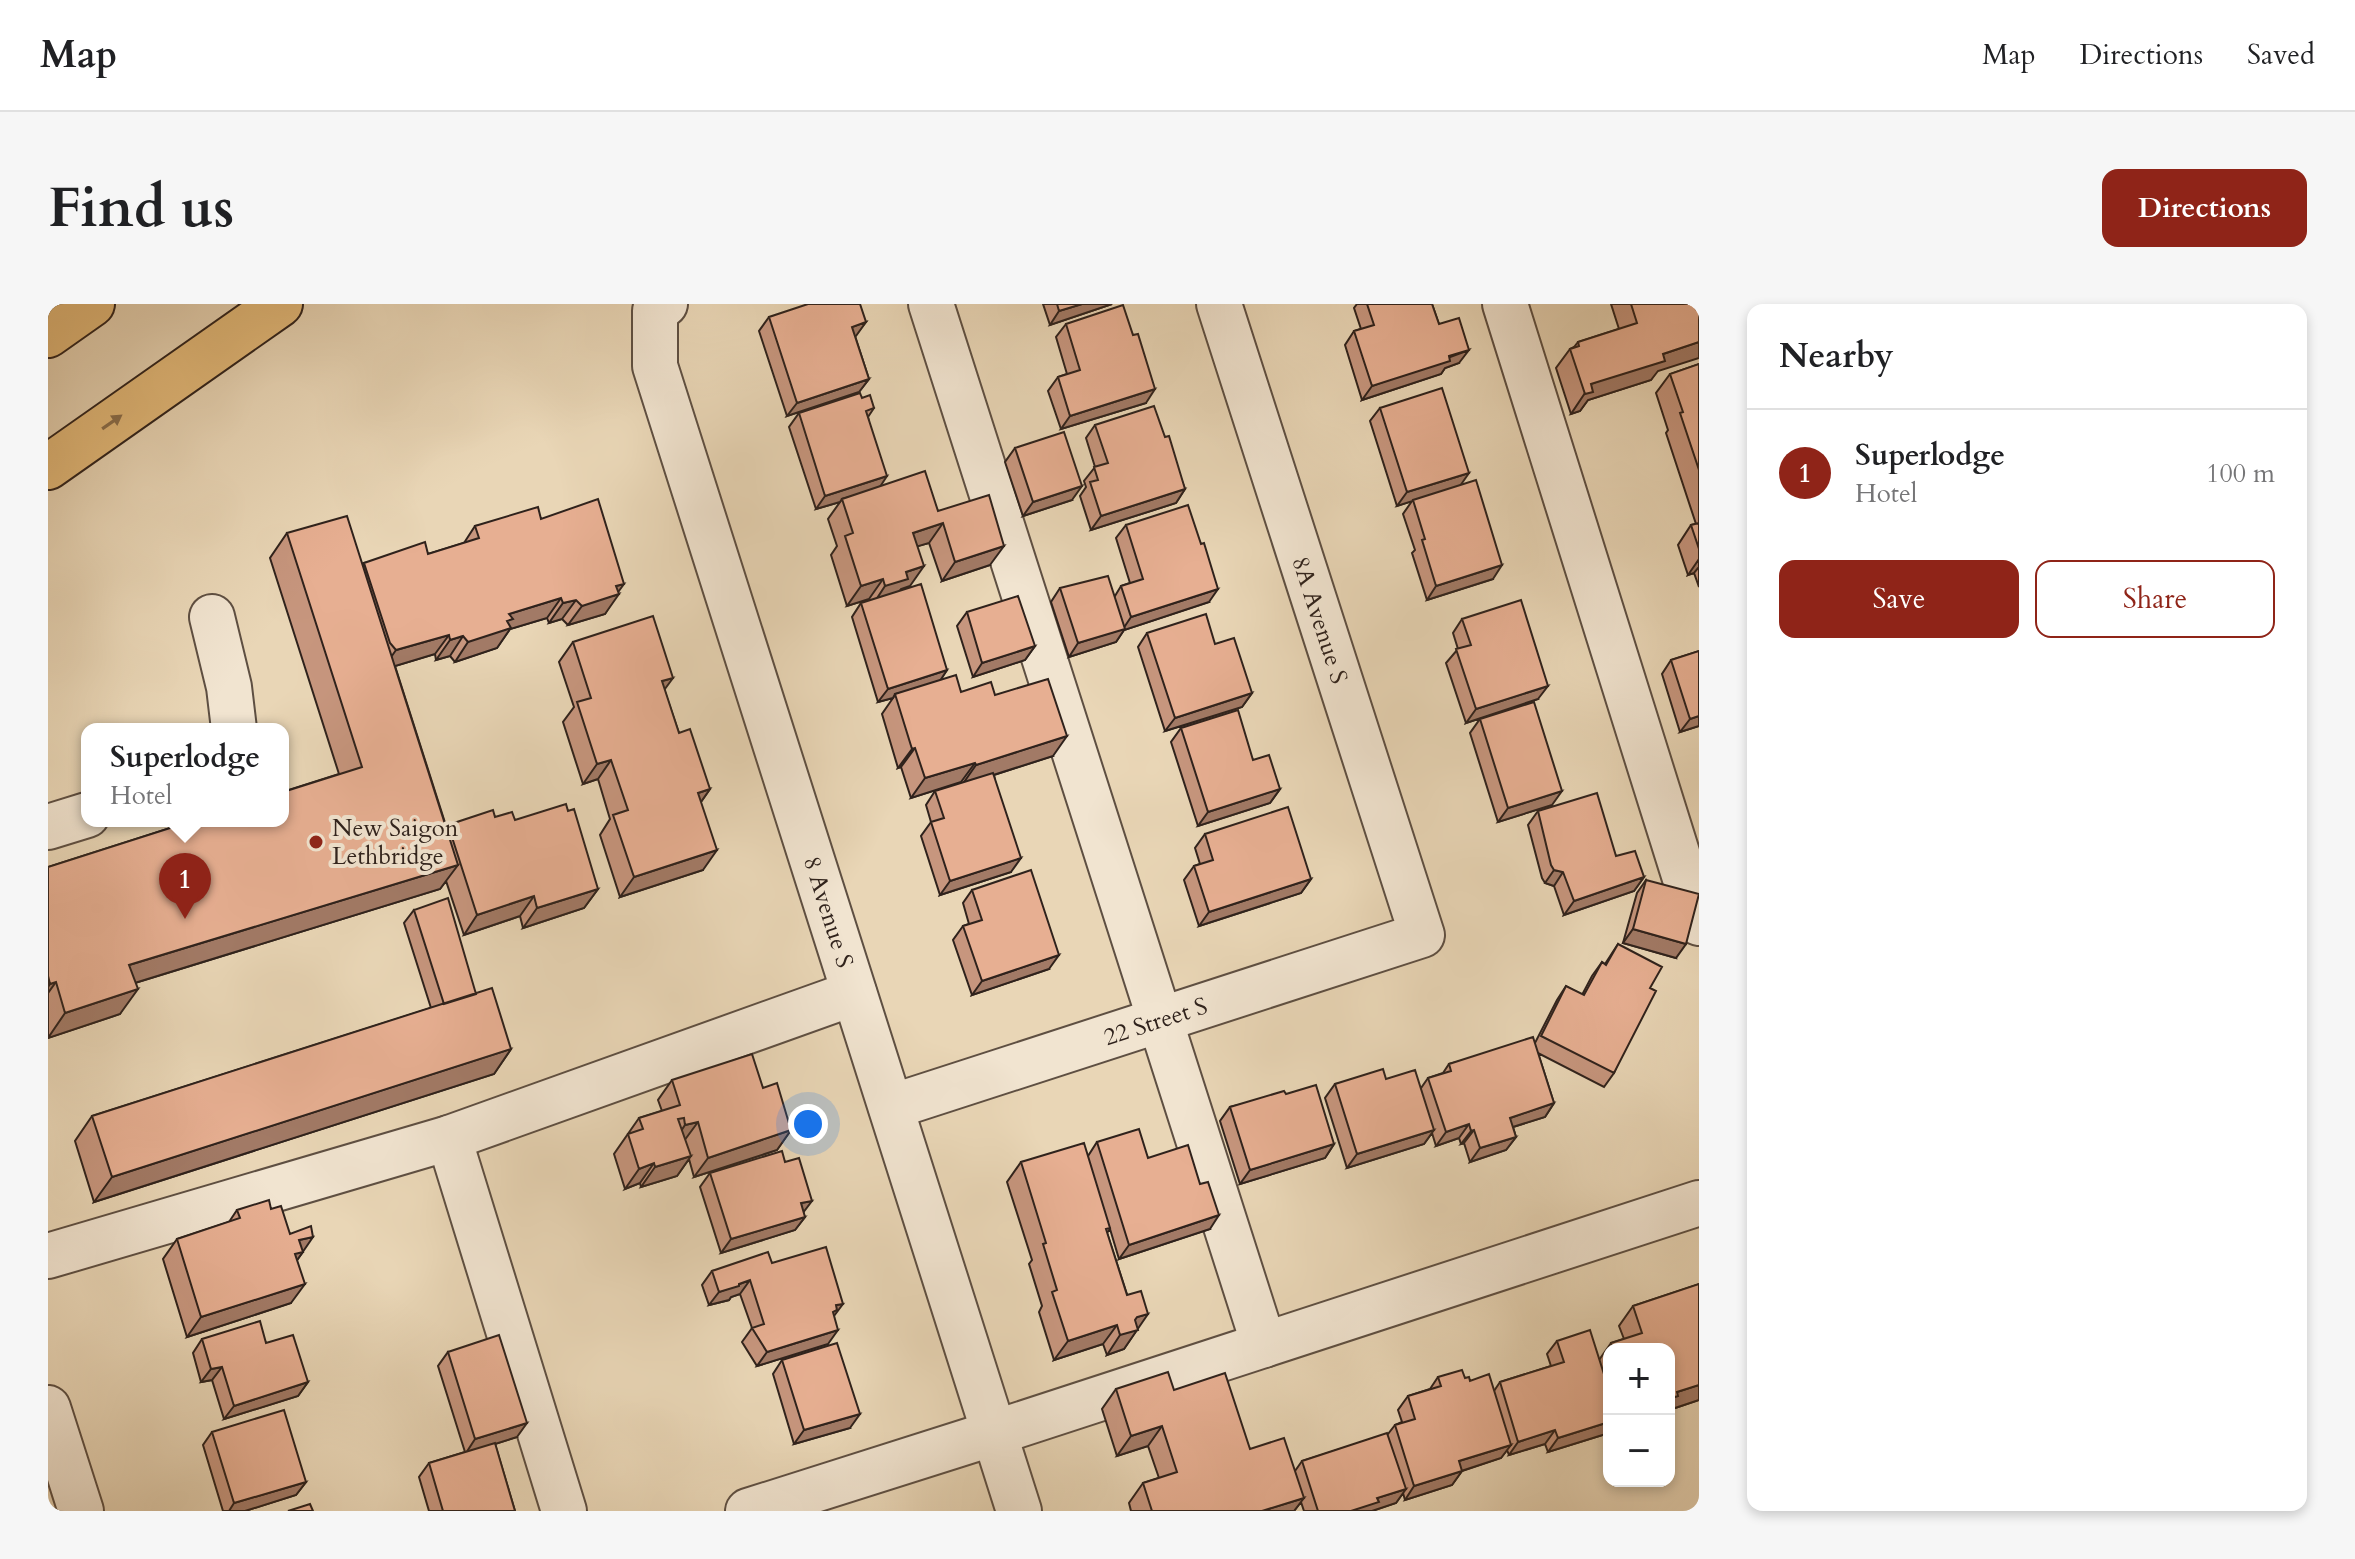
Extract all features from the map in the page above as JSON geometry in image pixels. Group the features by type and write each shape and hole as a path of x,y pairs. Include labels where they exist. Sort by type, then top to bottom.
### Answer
{"main road":[{"path":"48,335 92,304"},
{"path":"48,467 280,304"}],"street":[{"path":"931,304 1264,1345"},
{"name":"8A Avenue S","path":"1219,304 1422,935"},
{"path":"1505,304 1699,923"},
{"name":"8 Avenue S","path":"660,308 655,366 1019,1511"},
{"path":"212,617 229,687 233,723"},
{"path":"48,827 81,817"},
{"name":"22 Street S","path":"891,1107 1422,935"},
{"path":"48,1256 449,1138 854,993"},
{"path":"449,1138 564,1511"},
{"path":"748,1511 1699,1203"},
{"path":"48,1408 81,1511"}],"building":[{"path":"808,304 860,304 866,322 852,327 869,379 797,403 769,317"},
{"path":"1057,304 1082,304 1059,311"},
{"path":"1367,304 1432,304 1439,324 1459,318 1469,350 1449,356 1450,361 1372,386 1354,331 1374,325"},
{"path":"1631,304 1699,304 1699,342 1663,354 1665,361 1591,384 1593,392 1585,394 1570,349 1579,346 1578,342 1637,323"},
{"path":"1123,305 1133,335 1138,334 1155,389 1070,416 1058,377 1080,370 1066,324"},
{"path":"1699,364 1699,470 1670,374"},
{"path":"1442,388 1469,473 1407,492 1380,408"},
{"path":"860,393 862,398 870,395 874,408 866,411 887,476 825,496 799,413"},
{"path":"1154,406 1165,437 1169,436 1185,489 1101,516 1090,482 1098,480 1094,467 1108,463 1095,425"},
{"path":"1064,432 1082,486 1033,502 1015,448"},
{"path":"925,471 938,511 989,495 1004,546 955,562 943,523 913,533 924,566 906,572 908,579 885,586 883,579 861,586 845,536 853,533 842,499"},
{"path":"1476,480 1502,565 1436,586 1413,500"},
{"path":"598,499 624,584 616,586 619,594 582,606 576,600 563,603 561,598 509,614 513,619 507,621 511,628 468,642 463,636 450,640 449,635 396,650 390,643 364,563 425,542 428,554 479,538 475,526 538,507 541,519"},
{"path":"1188,505 1218,589 1131,617 1121,586 1143,579 1126,525"},
{"path":"347,516 458,865 129,965 138,989 65,1013 56,982 50,984 48,976 48,867 173,827 289,827 289,790 362,767 287,533"},
{"path":"1699,523 1699,549 1691,525"},
{"path":"1108,576 1125,629 1078,643 1060,588"},
{"path":"921,584 947,670 888,689 861,603"},
{"path":"1018,596 1035,646 982,663 967,612"},
{"path":"1521,600 1548,686 1476,709 1456,649 1471,645 1462,619"},
{"path":"1206,614 1215,644 1234,638 1252,693 1175,718 1147,633"},
{"path":"653,616 673,678 662,681 679,733 690,729 710,789 698,793 717,850 634,877 613,815 628,810 611,760 597,764 577,702 591,698 573,642"},
{"path":"1699,651 1699,716 1690,719 1671,660"},
{"path":"956,675 961,692 991,682 995,695 1048,679 1067,736 925,778 915,748 912,749 895,694"},
{"path":"1534,702 1562,791 1508,808 1480,719"},
{"path":"1238,710 1253,760 1269,755 1280,789 1208,812 1181,728"},
{"path":"993,773 1021,858 950,881 931,822 944,818 935,791"},
{"path":"1597,793 1616,856 1635,851 1644,877 1574,901 1563,872 1554,870 1551,865 1538,811"},
{"path":"566,804 568,811 574,809 598,889 537,908 534,896 477,915 450,831 456,829 454,823 493,810 495,817 512,812 515,820"},
{"path":"1288,807 1311,879 1209,912 1194,866 1213,860 1205,834"},
{"path":"1031,870 1059,955 982,981 963,926 982,920 972,890"},
{"path":"1646,880 1699,894 1686,944 1633,929"},
{"path":"448,898 476,994 444,1004 414,910"},
{"path":"1618,944 1662,967 1650,988 1656,991 1614,1073 1541,1036 1566,986 1584,995 1602,962 1606,965"},
{"path":"492,988 511,1049 112,1177 92,1116"},
{"path":"1533,1037 1554,1103 1510,1118 1516,1137 1480,1148 1469,1124 1446,1132 1428,1078 1451,1071 1449,1064"},
{"path":"752,1054 763,1088 777,1083 791,1130 708,1158 698,1122 685,1125 684,1118 678,1119 691,1156 639,1169 628,1134 643,1129 639,1118 680,1105 672,1080"},
{"path":"1383,1069 1386,1079 1415,1070 1434,1130 1357,1154 1335,1084"},
{"path":"1316,1085 1334,1144 1250,1170 1230,1107"},
{"path":"1139,1129 1148,1158 1188,1145 1200,1184 1208,1182 1219,1215 1129,1245 1097,1142"},
{"path":"1084,1143 1127,1295 1141,1291 1148,1314 1135,1320 1138,1330 1120,1335 1117,1325 1068,1341 1052,1292 1057,1290 1043,1244 1046,1243 1021,1162"},
{"path":"782,1151 785,1162 799,1158 812,1201 801,1203 805,1217 731,1239 710,1173"},
{"path":"269,1200 271,1209 281,1206 290,1234 311,1226 313,1237 299,1240 303,1252 295,1254 305,1284 201,1317 177,1239 240,1218 237,1210"},
{"path":"826,1247 843,1304 836,1305 837,1310 833,1312 838,1330 767,1352 752,1328 764,1324 750,1280 719,1292 712,1271 768,1252 772,1263"},
{"path":"1699,1284 1699,1385 1677,1392 1678,1396 1675,1397 1675,1343 1611,1343 1642,1333 1633,1306"},
{"path":"260,1321 266,1343 293,1335 308,1382 234,1406 222,1367 211,1369 202,1339"},
{"path":"1590,1330 1603,1371 1603,1424 1558,1438 1555,1430 1518,1442 1500,1382 1564,1362 1557,1341"},
{"path":"499,1335 527,1423 475,1439 448,1352"},
{"path":"837,1343 860,1414 804,1430 782,1360"},
{"path":"1462,1370 1470,1381 1489,1374 1511,1445 1459,1461 1462,1471 1414,1486 1395,1425 1415,1419 1408,1396 1441,1386 1438,1377"},
{"path":"1168,1372 1174,1390 1225,1373 1250,1449 1284,1438 1304,1498 1262,1511 1152,1511 1143,1483 1177,1472 1162,1426 1131,1436 1116,1389"},
{"path":"284,1410 306,1482 234,1503 212,1432"},
{"path":"1387,1433 1406,1489 1377,1498 1379,1502 1351,1511 1318,1511 1302,1461"},
{"path":"495,1443 515,1511 443,1511 429,1463"},
{"path":"310,1504 313,1511 288,1511"}],"place":[{"name":"New Saigon Lethbridge","path":"316,842"},
{"name":"Superlodge","path":"185,919"}]}
